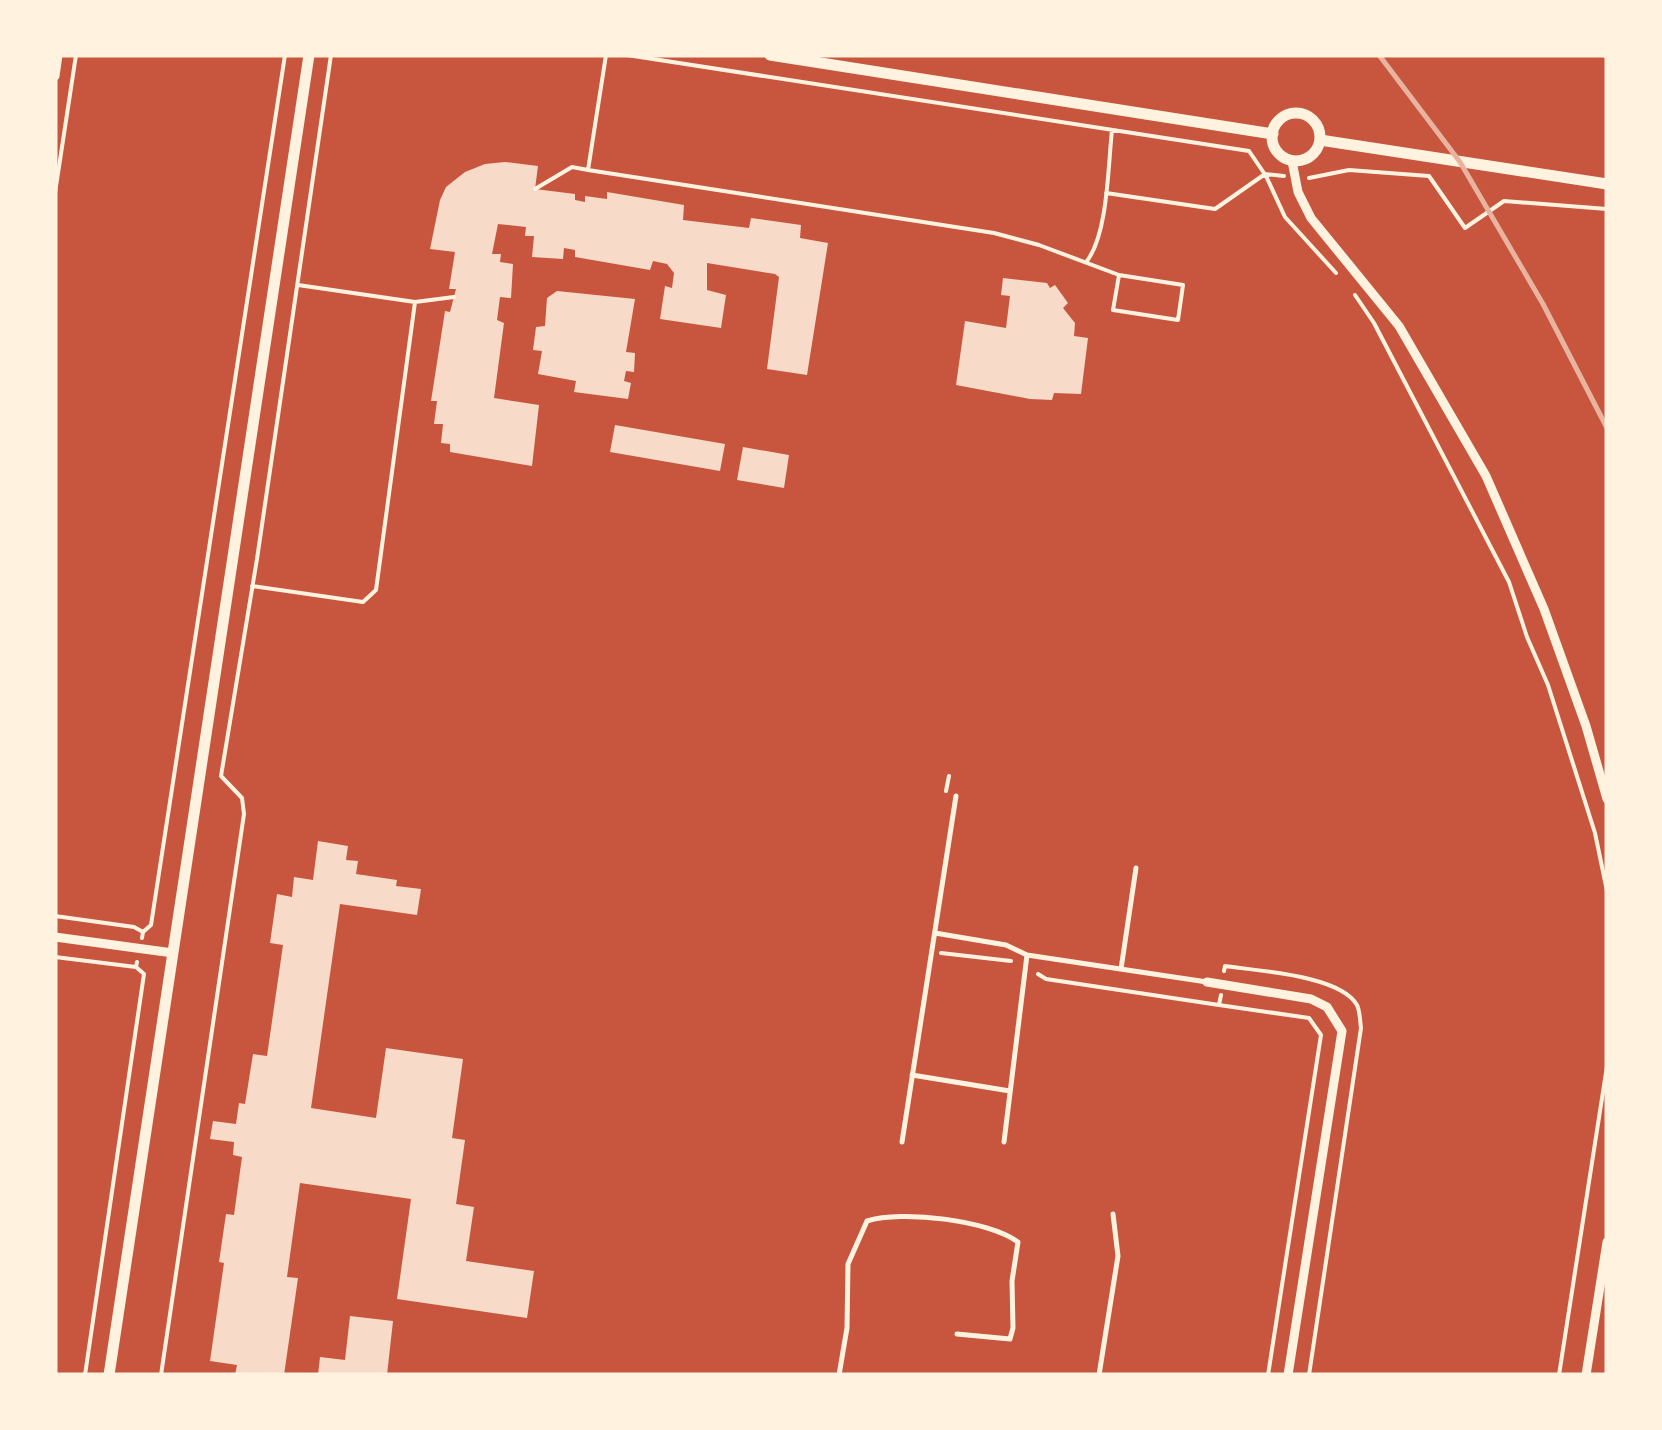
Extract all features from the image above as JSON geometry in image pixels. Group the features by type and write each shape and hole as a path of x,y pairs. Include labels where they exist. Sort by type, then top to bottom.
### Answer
{"street":[{"path":"55,76 58,55"},
{"path":"109,1375 309,55"},
{"path":"770,55 1273,134"},
{"path":"1296,114 1311,118 1320,132 1320,140 1308,158 1292,161 1280,154 1273,134 1281,120 1296,114"},
{"path":"1320,140 1607,184"},
{"path":"1292,161 1311,218 1399,326 1486,476 1544,609 1607,799"},
{"path":"55,937 173,953"},
{"path":"1207,982 1311,999 1327,1007 1342,1031 1288,1375"},
{"path":"1586,1375 1607,1242"}],"lane":[{"path":"902,1142 956,796"},
{"path":"1121,969 1136,868"},
{"path":"934,932 1006,945 1028,955 1207,982"},
{"path":"1004,1142 1028,955"},
{"path":"912,1074 1010,1091"},
{"path":"1098,1375 1118,1256 1112,1214"},
{"path":"839,1375 847,1328 848,1264 866,1222 882,1216 926,1218 1003,1231 1018,1242 1012,1282 1014,1328 1010,1339 958,1334"}],"path":[{"path":"55,192 76,55"},
{"path":"136,967 143,932 152,925 284,55"},
{"path":"161,1375 244,814 242,798 221,776 331,55"},
{"path":"588,170 606,55"},
{"path":"627,55 1250,150 1285,217 1346,282 1374,322 1510,582 1527,638 1548,685 1594,833 1607,891"},
{"path":"1086,262 1094,251 1106,193 1112,130"},
{"path":"535,190 572,166 994,233 1119,275 1183,285 1178,320 1114,310 1119,275"},
{"path":"1106,193 1215,209 1265,174 1311,178 1350,170 1429,176 1465,228 1504,201 1607,209"},
{"path":"298,285 415,302 454,297"},
{"path":"252,586 363,602 376,590 415,302"},
{"path":"55,916 134,927 143,932"},
{"path":"930,952 1018,962 1046,979 1309,1018 1321,1036 1268,1375"},
{"path":"55,956 136,967 144,974 85,1375"},
{"path":"1220,1006 1225,966"},
{"path":"1559,1375 1607,1066"}],"building":[{"path":"505,162 538,166 535,189 575,194 575,200 585,202 585,196 607,199 607,192 684,205 683,220 749,228 751,218 801,225 800,238 828,243 807,375 767,369 779,277 775,274 707,263 707,290 726,295 721,328 660,319 665,286 672,288 674,273 667,264 653,261 650,270 575,257 575,250 564,248 563,259 532,257 534,236 525,236 526,227 498,224 492,254 501,254 500,262 513,264 511,298 500,297 497,320 504,323 494,398 539,405 532,466 450,452 450,444 441,443 443,424 434,424 437,401 431,401 445,311 450,312 456,289 449,289 455,252 430,249 446,187 465,172"},
{"path":"1003,278 1047,283 1050,288 1055,285 1068,303 1063,308 1075,323 1074,336 1088,338 1081,394 1054,393 1052,400 1030,399 956,385 965,321 1006,328 1010,296 1001,295"},
{"path":"557,291 635,299 626,352 635,353 634,372 626,371 624,381 631,383 628,399 574,392 576,381 538,374 542,351 533,350 536,327 545,326 547,298"},
{"path":"615,425 725,444 720,471 610,452"},
{"path":"743,447 789,455 784,488 737,480"},
{"path":"318,841 348,846 346,860 358,861 356,874 397,880 396,886 421,889 417,915 340,904 311,1108 376,1118 386,1048 463,1059 452,1138 465,1140 456,1204 474,1207 466,1261 534,1271 527,1318 397,1299 411,1199 300,1183 287,1277 298,1278 284,1375 235,1375 237,1365 210,1361 224,1263 219,1262 226,1214 234,1215 242,1157 233,1155 234,1142 210,1139 213,1121 236,1124 239,1103 245,1104 253,1054 267,1056 283,945 270,943 277,894 292,897 294,877 313,880"},
{"path":"350,1316 393,1321 387,1375 318,1375 320,1357 345,1360"}],"railway":[{"path":"1379,55 1460,162 1543,304 1607,428"}]}
